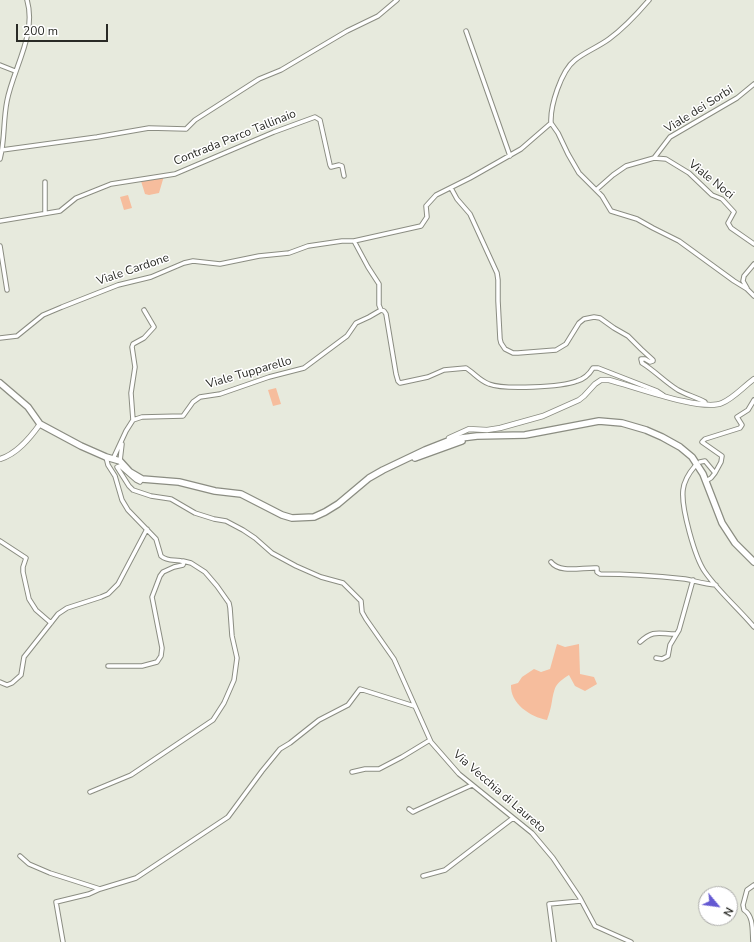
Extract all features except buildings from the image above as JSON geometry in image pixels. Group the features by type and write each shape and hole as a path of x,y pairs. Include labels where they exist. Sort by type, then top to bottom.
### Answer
{"main road":[{"path":"0,383 28,407 40,424 106,457 120,461 130,472 142,479 179,482 215,491 241,494 282,515 303,519 314,517 325,512 383,470 441,443 464,436 525,434 599,422 622,423 646,430 680,447 696,463 706,481 722,523 735,543 754,562"},
{"path":"376,474 464,440 464,436"}],"street":[{"path":"0,159 4,137 4,120 7,99 29,27 30,14 27,0"},
{"path":"2,150 97,137 149,128 186,128 195,120 259,79 281,70 347,31 378,16 397,0"},
{"path":"649,0 619,31 574,61 565,74 552,105 550,112 551,123 558,133 579,173 596,190 611,211 637,219 680,241 747,289 754,296"},
{"path":"466,31 510,156"},
{"path":"0,64 16,71"},
{"name":"Viale dei Sorbi","path":"654,158 670,137 737,98 754,84"},
{"name":"Contrada Parco Tallinaio","path":"0,221 60,211 76,198 111,184 176,174 274,132 315,117 320,120 330,165 331,167 339,165 342,166 344,176"},
{"path":"551,123 521,149 451,188 470,214 497,273 501,343 505,349 518,353 556,350 566,344 579,323 594,317 600,318 628,336 653,360 650,362 645,359 641,359 642,362 675,388 690,396 702,400 705,404"},
{"path":"596,190 626,166 654,158"},
{"name":"Viale Noci","path":"654,158 666,159 689,173 712,195 722,199 734,212 728,223 731,228 754,244"},
{"path":"45,182 45,213"},
{"name":"Viale Cardone","path":"0,338 17,336 43,315 62,307 118,285 152,277 194,260 220,264 289,252 308,246 342,241 354,241 421,226 426,217 426,206 436,195 451,188"},
{"path":"354,241 379,284 379,305 381,310 386,314 398,381 402,383 428,377 444,370 466,368 492,385 511,388 564,385 579,381 590,373 593,368 598,368 657,391 663,396"},
{"path":"0,246 7,290"},
{"path":"747,289 743,281 744,276 754,264"},
{"path":"113,459 133,420 131,393 135,367 132,347 133,344 144,338 154,327 144,310"},
{"name":"Viale Tupparello","path":"133,420 142,417 182,416 193,402 200,397 220,394 269,377 304,368 347,336 356,323 381,310"},
{"path":"464,436 470,429 487,430 500,428 544,416 579,400 601,380 609,380 690,404 721,404 754,379"},
{"path":"706,481 715,473 721,462 722,456 702,442 704,439 740,428 742,425 738,417 748,410 754,400"},
{"path":"0,459 9,457 15,452 40,424"},
{"path":"120,461 122,440"},
{"path":"90,792 131,775 213,720 224,703 234,680 236,658 229,604 205,572 191,563 167,560 161,556 156,539 131,513 122,500 115,476 108,465 106,457"},
{"path":"700,462 705,461 715,473"},
{"name":"Via Vecchia di Laureto","path":"142,479 140,482 120,466 117,467 133,490 151,496 171,499 195,513 226,521 255,538 272,553 296,566 321,577 343,583 361,601 362,612 394,659 430,740 459,774 532,833 542,843 581,901 595,926 631,942"},
{"path":"695,466 684,484 682,492 684,508 700,562 704,571 754,627"},
{"path":"0,682 7,685 17,680 21,675 24,657 62,610 108,594 118,584 148,529"},
{"path":"0,542 26,558 23,572 29,599 36,610 50,623"},
{"path":"108,666 142,666 157,662 161,656 162,648 152,598 160,576 169,569 183,565 183,561"},
{"path":"551,562 556,568 563,569 597,568 600,574 622,574 693,580 716,585"},
{"path":"656,658 662,659 668,656 670,645 679,630 693,580"},
{"path":"640,642 649,634 676,634"},
{"path":"63,942 56,902 89,894 136,878 228,817 280,749 319,720 348,705 360,689 414,706"},
{"path":"352,772 365,769 379,769 430,740"},
{"path":"409,809 413,812 472,785"},
{"path":"423,876 445,870 513,818"},
{"path":"20,856 29,864 50,874 100,889"},
{"path":"753,942 751,917 748,912 744,910 743,906 747,890 754,885"},
{"path":"554,942 549,904 581,901"}],"shaded area":[{"path":"164,176 159,193 149,195 145,194 141,181"},
{"path":"128,195 132,208 124,210 120,197"},
{"path":"276,388 281,404 273,406 268,390"},
{"path":"557,644 565,647 579,644 580,674 594,677 597,684 585,691 575,686 569,675 564,678 558,683 555,689 547,720 534,716 522,708 514,698 511,685 518,683 522,677 534,669 541,672 550,669"}]}
